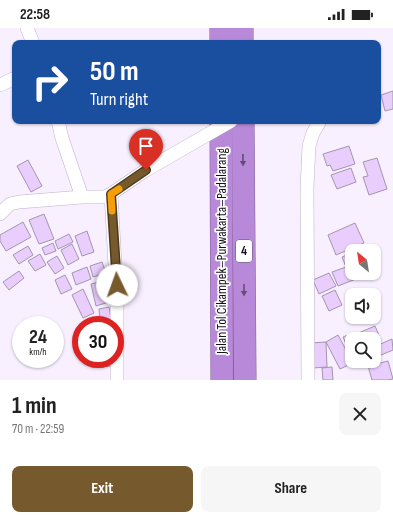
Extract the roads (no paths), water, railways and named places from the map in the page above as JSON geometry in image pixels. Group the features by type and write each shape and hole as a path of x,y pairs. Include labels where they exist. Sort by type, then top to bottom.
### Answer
{"highway":[{"path":"221,28 221,40"},
{"path":"242,28 242,40"},
{"name":"Jalan Tol Cikampek–Purwakarta–Padalarang","path":"221,124 222,380"},
{"name":"Jalan Tol Cikampek–Purwakarta–Padalarang","path":"243,124 245,380"}],"street":[{"path":"27,28 32,40"},
{"path":"0,85 12,79"},
{"path":"59,124 82,197"},
{"path":"0,214 10,204 104,196 111,194 146,170 226,124"},
{"path":"308,380 308,146 318,124"},
{"path":"111,194 117,300 117,380"}]}
